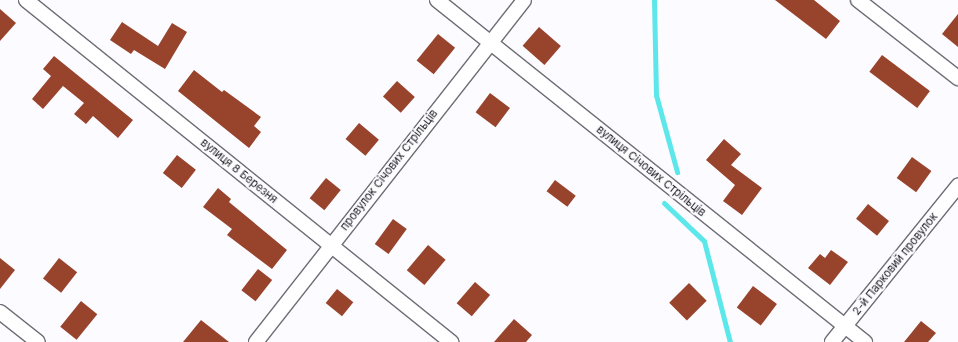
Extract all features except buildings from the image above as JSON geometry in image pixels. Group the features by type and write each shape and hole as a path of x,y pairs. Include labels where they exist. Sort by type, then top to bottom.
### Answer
{"street":[{"name":"вулиця 8 Березня","path":"26,0 451,342"},
{"name":"вулиця Січових Стрільців","path":"437,0 865,342"},
{"name":"провулок Січових Стрільців","path":"256,342 524,0"},
{"path":"858,0 958,78"},
{"name":"2-й Парковий провулок","path":"832,342 958,186"},
{"path":"0,312 38,342"}],"waterway":[{"path":"654,0 656,95 677,172"},
{"path":"664,203 704,241 730,342"}]}
